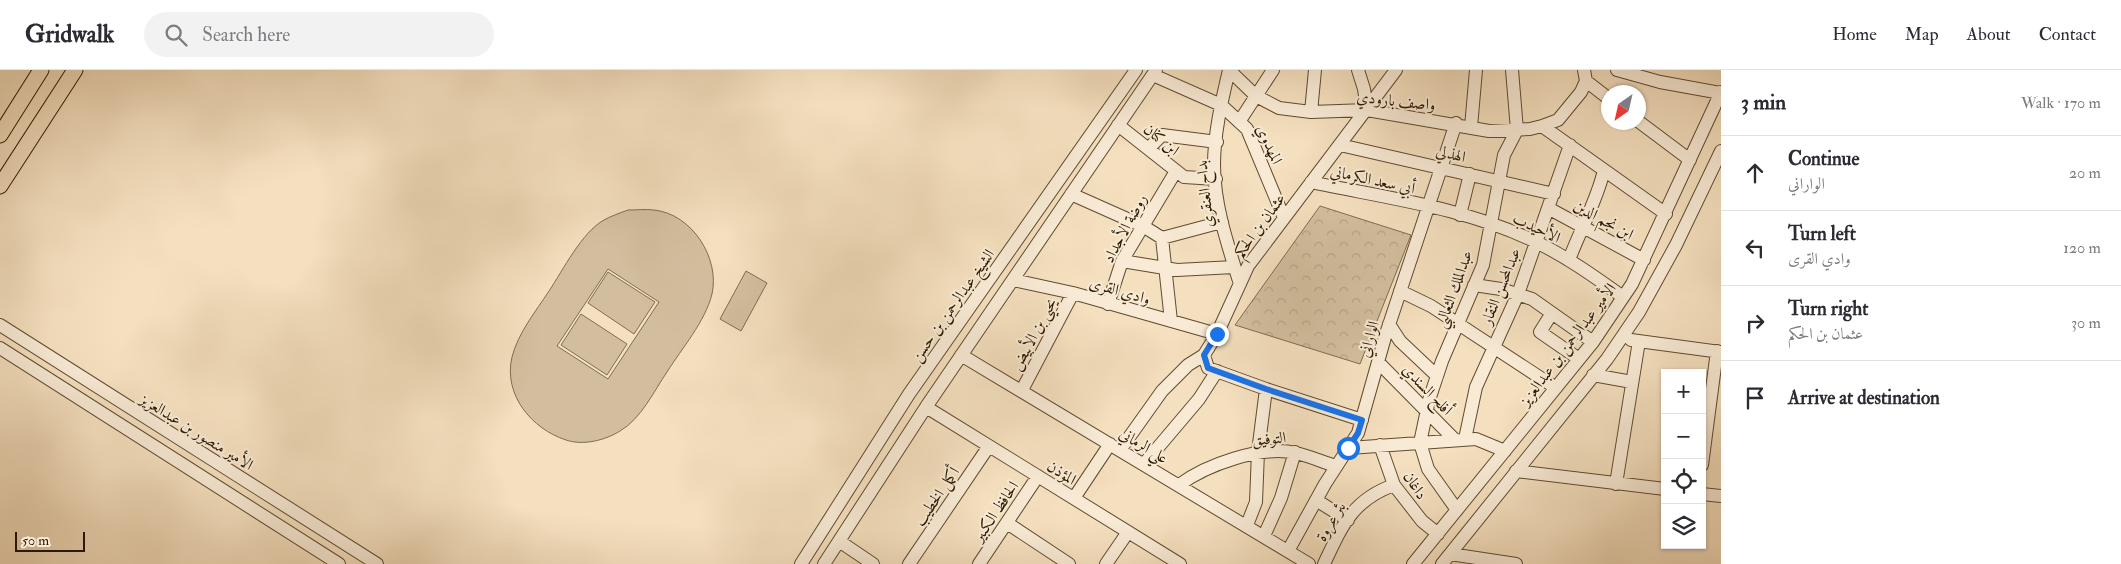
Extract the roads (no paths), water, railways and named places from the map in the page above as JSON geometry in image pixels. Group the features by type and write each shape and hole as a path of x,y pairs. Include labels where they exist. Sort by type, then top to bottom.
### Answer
{"main road":[{"path":"1,129 41,70"},
{"path":"0,186 75,70"}],"street":[{"name":"الشيخ عبدالرحمن بن حسن","path":"802,564 909,394 1136,70"},
{"name":"واصف بارودي","path":"1229,70 1256,96 1279,108 1310,112 1367,110 1490,131 1517,130 1542,126 1558,120 1581,92 1585,76"},
{"name":"بداح العنقري","path":"1229,70 1221,105 1214,165 1222,222 1240,284"},
{"path":"1239,122 1273,70"},
{"path":"1310,112 1315,70"},
{"path":"1358,70 1364,89 1367,110"},
{"name":"عثمان بن الحكم","path":"1074,498 1162,391 1188,365 1204,355 1217,334 1248,266 1396,70"},
{"path":"1470,127 1476,70"},
{"path":"1512,70 1517,130"},
{"path":"1617,70 1660,82 1721,93"},
{"path":"824,564 926,407 1154,72"},
{"name":"المهدوي","path":"1154,72 1221,105 1247,128 1284,218"},
{"path":"1585,76 1601,91"},
{"name":"الأمير عبدالرحمن بن عبدالعزيز","path":"1413,564 1593,342 1623,297 1644,260 1721,93"},
{"name":"الواراني","path":"1288,551 1336,466 1358,433 1389,324 1456,124"},
{"name":"ابن كنان","path":"1118,125 1184,177 1216,179"},
{"path":"1542,126 1666,214"},
{"path":"1646,127 1690,160"},
{"name":"عبدالملك الثعالبي","path":"1457,510 1428,469 1420,443 1437,376 1483,265 1489,223 1500,182 1504,155 1517,130"},
{"path":"1149,148 1162,136 1217,142"},
{"name":"الهذلي","path":"1340,145 1441,166 1554,194"},
{"name":"عبدالمحسن النقار","path":"1460,440 1476,387 1518,294 1570,145"},
{"path":"1446,559 1621,339 1639,312 1672,254 1721,151"},
{"path":"1569,260 1582,225 1599,191 1604,170"},
{"name":"روضة الأجداد","path":"1108,304 1122,262 1176,171"},
{"path":"1460,215 1470,174"},
{"name":"أبي سعد الكرماني","path":"1311,182 1428,207"},
{"path":"1071,194 1143,226 1162,238 1222,222"},
{"name":"الأحيدب","path":"1428,207 1489,223 1535,242 1569,260 1623,297"},
{"name":"ابن نجم الدين","path":"1548,208 1644,260"},
{"path":"1162,238 1171,321"},
{"path":"1122,262 1177,270 1234,267"},
{"name":"وادي القرى","path":"1013,280 1073,293 1217,334"},
{"path":"1474,286 1518,294 1532,299 1593,342"},
{"path":"1400,291 1431,306 1556,388"},
{"name":"يحيى بن الأبيض","path":"1022,390 1073,293"},
{"path":"1552,313 1540,332 1579,359"},
{"path":"1389,324 1400,341 1437,376"},
{"name":"الأمير منصور بن عبدالعزيز","path":"0,325 377,564"},
{"path":"1621,339 1719,351 1703,459"},
{"path":"1616,484 1639,341"},
{"path":"0,348 334,563"},
{"name":"علي الرماني","path":"962,355 1309,564"},
{"path":"1204,355 1208,368 1362,420"},
{"name":"أفلح السندي","path":"1378,362 1460,440"},
{"path":"1144,464 1199,399 1217,371"},
{"path":"1593,375 1632,382"},
{"path":"83,401 94,384"},
{"path":"1246,525 1256,502 1258,452 1266,389"},
{"name":"المؤذن","path":"926,407 1180,564"},
{"path":"1348,448 1476,439 1505,451"},
{"name":"أكمل الخطيب","path":"909,564 989,446"},
{"name":"داغان","path":"1380,446 1394,485 1422,521 1438,534"},
{"path":"182,464 193,447"},
{"name":"التوفيق","path":"1179,485 1196,473 1258,452 1295,452 1336,466"},
{"path":"1264,536 1281,498 1295,452"},
{"path":"1516,472 1661,490"},
{"name":"الحافظ الكبير","path":"979,564 1038,476"},
{"path":"855,480 872,490"},
{"name":"بئر عروة","path":"1324,564 1348,520 1358,506 1374,492 1394,485"},
{"path":"1706,494 1721,496"},
{"path":"1316,500 1348,520"},
{"path":"1007,523 1070,564"},
{"path":"1106,564 1128,532"},
{"path":"839,542 873,564"},
{"path":"1446,559 1516,564"}]}
